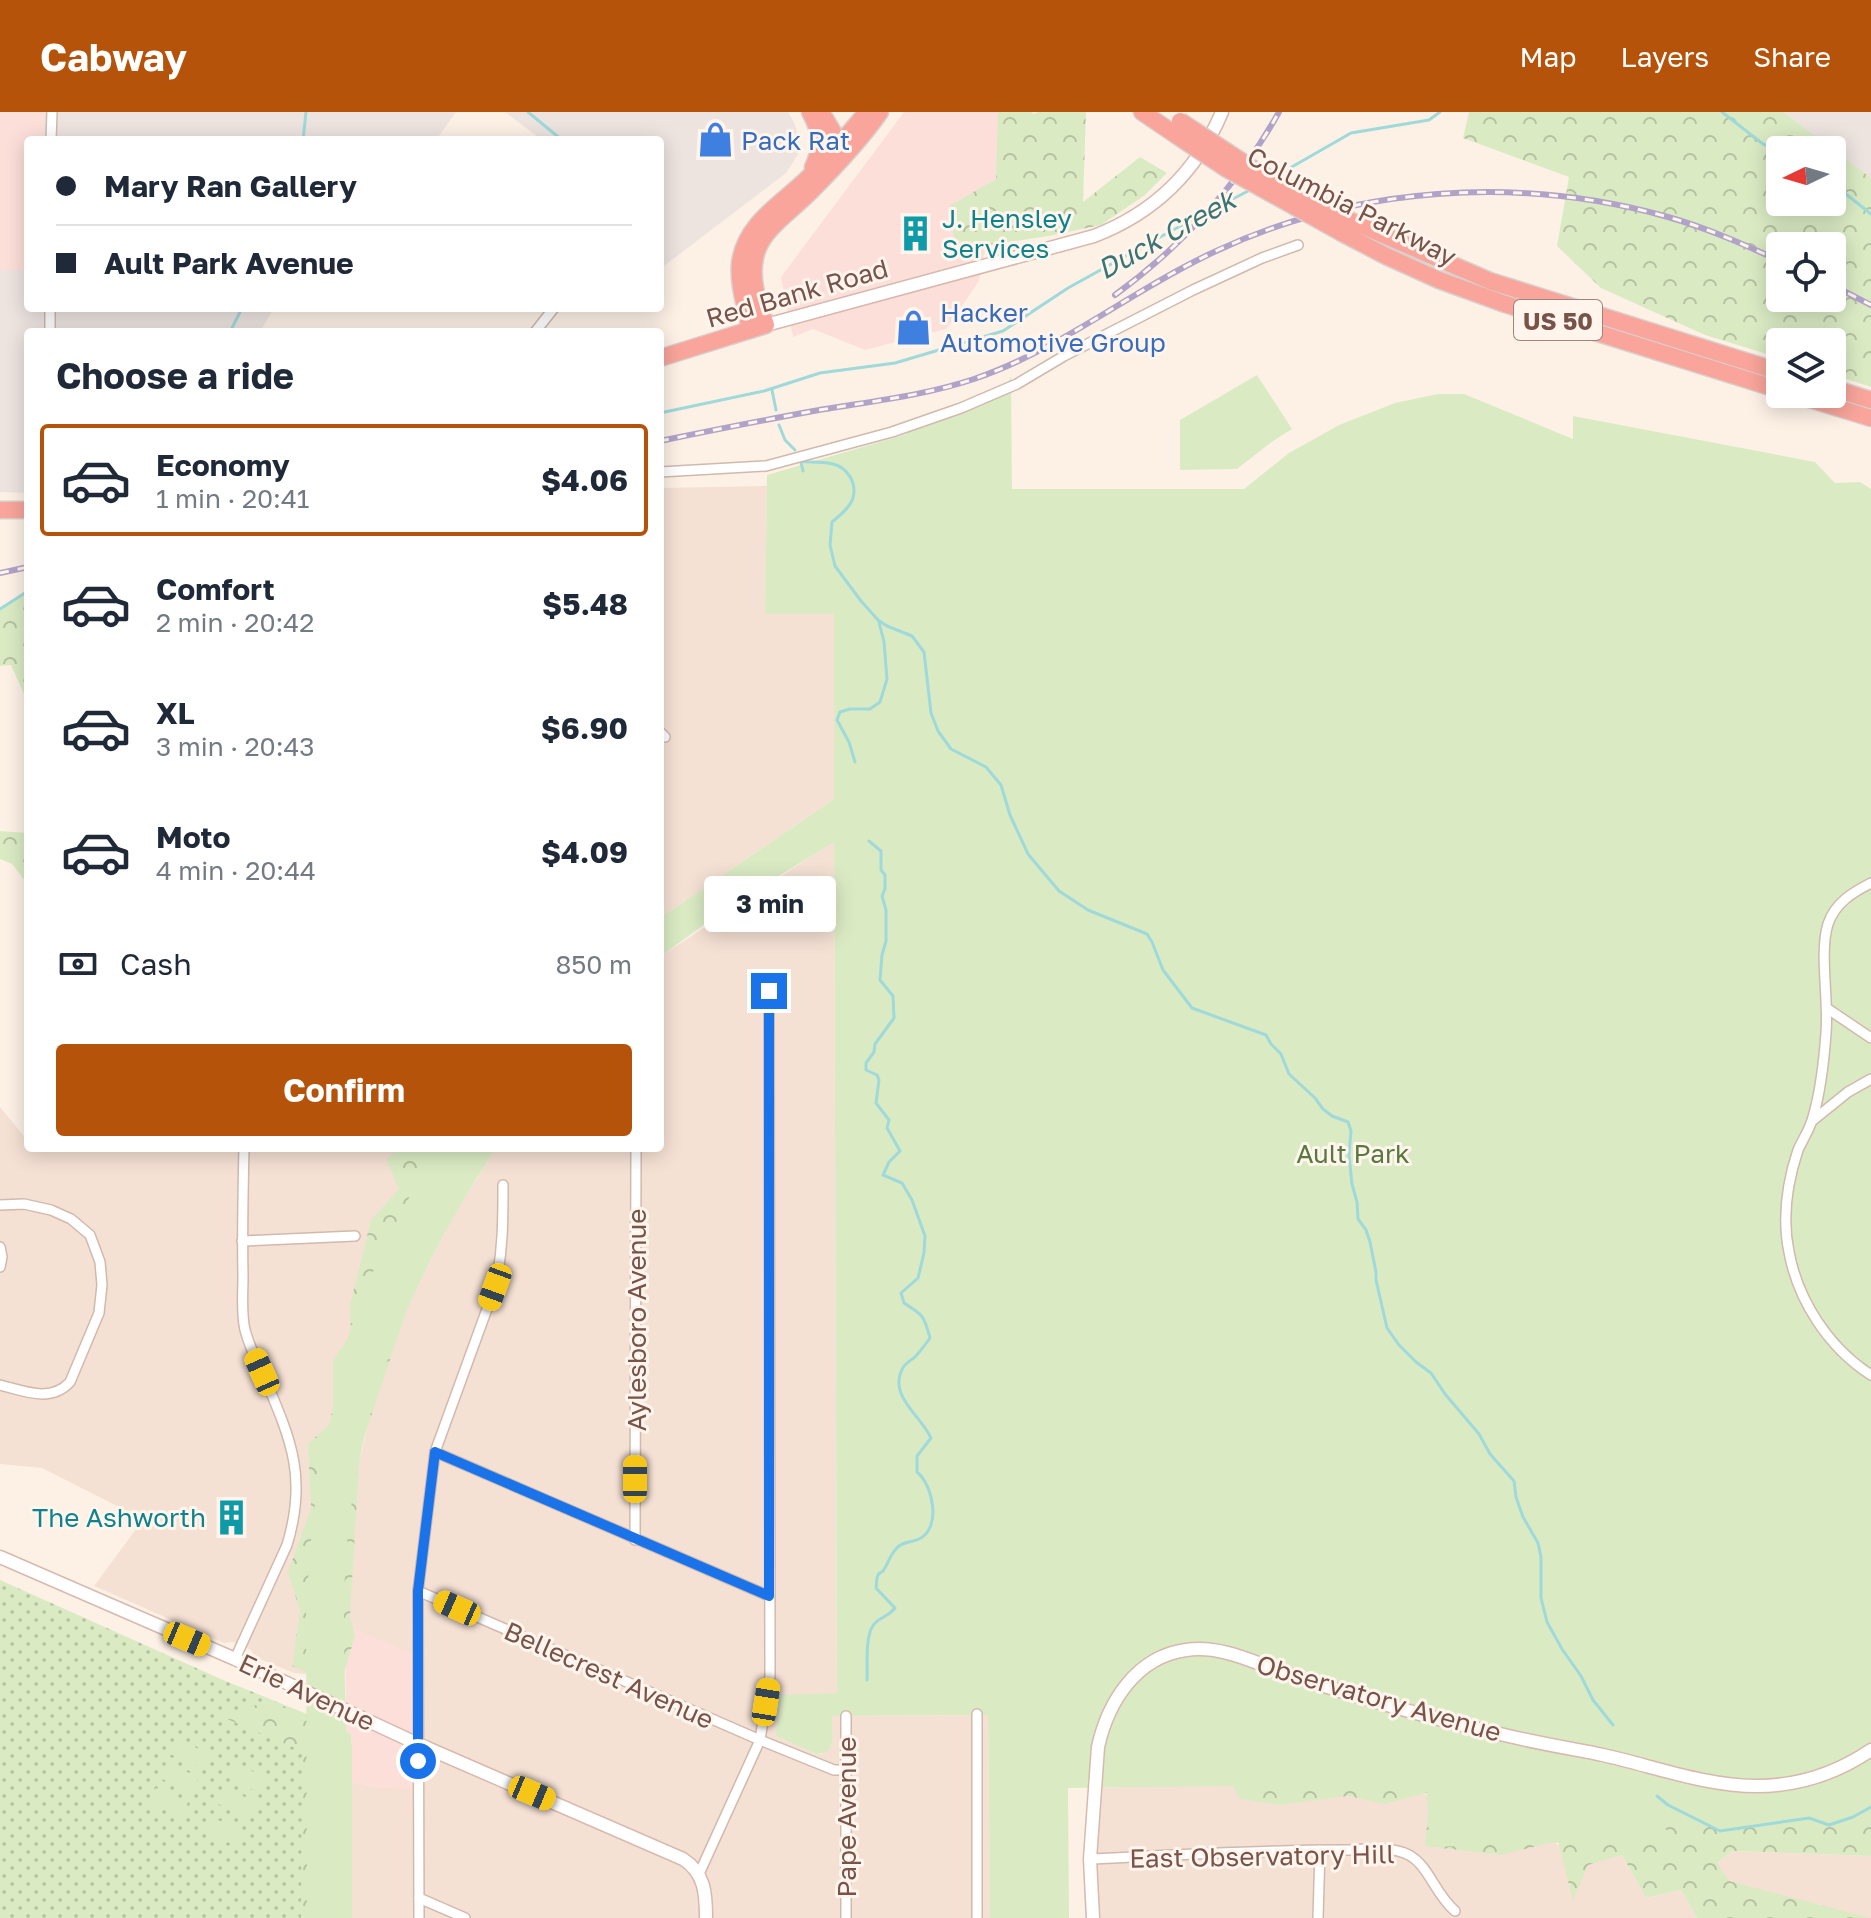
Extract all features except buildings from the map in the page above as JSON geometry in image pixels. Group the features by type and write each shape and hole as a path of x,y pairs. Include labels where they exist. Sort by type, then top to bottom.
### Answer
{"highway":[{"path":"805,181 820,151 820,135 810,112"},
{"path":"821,112 844,149"},
{"path":"758,328 753,272 755,255 761,242 811,192 867,112"},
{"path":"758,328 740,277 743,248 757,225 844,149 880,112"},
{"name":"Columbia Parkway","path":"1142,112 1175,123 1227,169 1345,226 1490,281 1766,368"},
{"name":"Columbia Parkway","path":"1345,226 1386,256 1439,280 1505,304 1766,386"},
{"name":"Red Bank Road","path":"664,357 758,328"},
{"path":"1846,392 1871,400"},
{"path":"1838,408 1871,418"},
{"path":"0,510 24,510"}],"street":[{"path":"51,136 52,112"},
{"name":"Red Bank Road","path":"758,328 1111,229 1148,209 1182,178 1206,144 1222,112"},
{"path":"664,472 766,466 892,432 1017,384 1064,356 1118,334 1193,290 1298,245"},
{"path":"538,328 551,312"},
{"path":"1871,883 1845,899 1828,924 1824,945 1828,1009 1818,1097 1788,1191 1786,1228 1794,1273 1802,1295 1826,1334 1847,1358 1871,1375"},
{"path":"706,1918 706,1899 699,1874 760,1740 770,1676 769,991"},
{"path":"1828,1009 1871,1038"},
{"path":"1812,1121 1848,1092 1871,1079"},
{"path":"235,1659 287,1545 297,1490 295,1462 288,1434 245,1329 242,1241 244,1152"},
{"name":"Aylesboro Avenue","path":"635,1540 636,1152"},
{"path":"419,1918 418,1591 435,1452 501,1264 503,1185"},
{"path":"0,1205 24,1204 51,1210 71,1219 90,1235 100,1262 102,1285 99,1313 70,1382 63,1389 38,1395 0,1385"},
{"path":"242,1241 355,1236"},
{"path":"0,1247 0,1267"},
{"path":"435,1452 769,1596"},
{"name":"Erie Avenue","path":"0,1557 674,1855 693,1865 699,1874"},
{"name":"Bellecrest Avenue","path":"418,1591 760,1740 834,1770 846,1770"},
{"name":"Observatory Avenue","path":"1093,1918 1090,1859 1098,1747 1105,1720 1137,1673 1160,1657 1188,1650 1226,1652 1362,1698 1437,1719 1723,1785 1795,1783 1818,1777 1871,1750"},
{"path":"977,1714 977,1918"},
{"name":"Pape Avenue","path":"846,1716 846,1918"},
{"path":"1318,1918 1320,1850"},
{"name":"East Observatory Hill","path":"1090,1859 1392,1850 1402,1852 1421,1864 1444,1901 1455,1911"},
{"path":"419,1898 465,1918"}],"shaded area":[{"path":"0,112 44,112 44,136 24,136 24,270 0,270"},
{"path":"44,112 456,112 439,136 44,136"},
{"path":"505,112 788,112 795,124 801,150 786,173 664,266 664,136 537,136"},
{"path":"904,112 1012,112 979,281 946,329 865,350 813,329 793,337 781,277"},
{"path":"1771,112 1871,112 1871,183 1846,162 1846,136 1810,136"},
{"path":"0,270 24,270 24,312 272,312 262,328 24,328 24,493 0,492"},
{"path":"767,486 765,614 834,613 834,799 664,915 664,488"},
{"path":"834,841 837,1693 776,1736 822,1754 832,1744 832,1716 988,1715 990,1918 352,1918 352,1782 383,1788 345,1625 358,1466 372,1409 412,1297 453,1216 493,1152 664,1152 664,954"},
{"path":"0,1107 24,1136 24,1152 436,1152 333,1411 306,1611 306,1674 294,1673 255,1657 251,1650 233,1642 224,1643 94,1586 142,1521 42,1468 0,1464"},
{"path":"345,1625 418,1656 418,1789 383,1788 352,1782 351,1734 346,1731"},
{"path":"1232,1784 1414,1789 1529,1830 1576,1854 1622,1855 1646,1898 1681,1890 1697,1918 1093,1918 1095,1788"},
{"path":"1732,1851 1871,1856 1871,1918 1713,1918 1717,1863"}],"green space":[{"path":"998,112 1086,112 1083,202 1140,157 1167,173 1145,195 1101,225 975,247 954,238 951,205 996,179"},
{"path":"1469,112 1783,112 1815,136 1766,136 1766,216 1846,216 1846,159 1871,178 1871,387 1846,379 1846,328 1766,328 1766,354 1705,335 1601,288 1557,246 1569,177 1463,138"},
{"path":"1257,375 1292,429 1237,469 1180,470 1180,420"},
{"name":"Ault Park","path":"1011,377 1012,489 1244,489 1289,453 1339,425 1395,403 1438,394 1464,394 1573,439 1573,416 1815,462 1835,483 1860,482 1871,489 1871,1814 1851,1823 1664,1827 1673,1839 1430,1847 1426,1784 1068,1788 1069,1918 990,1918 988,1715 832,1716 831,1746 823,1753 816,1754 776,1736 779,1695 837,1693 834,842 721,912 664,954 664,915 834,799 834,614 765,614 767,475 907,434 906,423 956,408 1007,383"},
{"path":"24,594 24,694 11,665 0,666 0,609"},
{"path":"0,831 24,833 24,880 12,864 0,859"},
{"path":"395,1152 492,1152 470,1183 418,1276 360,1450 350,1616 355,1636 340,1686 292,1666 300,1611 288,1572 311,1508 308,1444 329,1425 341,1371 335,1357 351,1334 350,1305 371,1220 399,1189 386,1159"},
{"path":"436,1152 493,1152 466,1195 415,1292 394,1342 363,1446 352,1500 344,1599 346,1731 351,1734 352,1748 352,1918 307,1918 306,1611 312,1525 320,1468 333,1411 333,1359 341,1358 360,1303 409,1198"},
{"path":"0,1580 223,1680 307,1714 307,1918 0,1918"},
{"path":"272,1700 314,1724 317,1918 301,1918 302,1751 220,1716"},
{"path":"177,1739 210,1754 203,1769 170,1754"},
{"path":"166,1763 199,1777 192,1793 160,1778"},
{"path":"236,1764 268,1778 262,1794 229,1779"},
{"path":"1871,1770 1871,1856 1732,1851 1717,1863 1729,1881 1871,1918 1697,1918 1681,1890 1646,1898 1622,1855 1588,1865 1573,1901 1558,1841 1501,1855 1425,1846 1430,1792 1385,1804 1348,1796 1280,1805 1240,1799 1232,1784"},
{"path":"156,1788 188,1802 181,1817 149,1803"},
{"path":"225,1788 258,1803 251,1818 218,1804"},
{"path":"213,1818 246,1832 239,1847 207,1833"}],"waterway":[{"path":"303,136 306,112"},
{"path":"528,112 557,136"},
{"name":"Duck Creek","path":"1276,176 1351,133 1429,120 1440,112"},
{"name":"Duck Creek","path":"1722,112 1766,145"},
{"name":"Duck Creek","path":"664,412 764,391 820,373 895,363 1003,331 1068,288 1252,189"},
{"name":"Duck Creek","path":"1846,194 1871,214"},
{"path":"232,328 240,312"},
{"path":"772,390 776,410"},
{"path":"779,425 785,440 795,450"},
{"path":"803,471 801,462 825,462 838,466 850,477 854,487 853,498 832,522 830,545 835,566 878,620 912,636 924,652 931,713 938,731 951,749 986,767 1001,785 1010,815 1028,854 1059,891 1088,910 1147,934 1163,970 1192,1008 1266,1035 1281,1054 1289,1074 1323,1109 1348,1122 1358,1219 1370,1242 1387,1328 1399,1345 1431,1373 1479,1434 1490,1454 1514,1481 1523,1517 1538,1543 1541,1598 1547,1622 1593,1700 1613,1725"},
{"name":"Duck Creek","path":"0,609 24,594"},
{"path":"855,762 837,720 840,712 870,709 880,702 887,679 879,622"},
{"path":"867,1680 868,1642 872,1628 895,1608 876,1588 878,1575 898,1546 919,1539 926,1533 933,1516 931,1496 917,1472 917,1456 931,1438 907,1404 899,1386 904,1366 930,1338 922,1316 904,1303 901,1293 918,1278 925,1236 912,1200 902,1183 883,1175 889,1162 900,1151 887,1128 889,1120 876,1103 877,1075 866,1070 875,1044 894,1018 893,996 880,980 886,941 886,910 882,896 885,875 881,870 881,851 869,841"},
{"path":"1657,1796 1668,1805 1720,1831 1809,1818 1829,1825 1871,1807"}],"railway":[{"path":"1115,295 1163,256 1207,212 1246,164 1279,112"},
{"path":"664,440 913,395 974,379 1036,352 1214,252 1268,230 1323,213 1380,201 1438,194 1496,192 1554,195 1668,217 1766,255"},
{"path":"1846,292 1871,305"},
{"path":"0,573 24,568"}],"place":[{"name":"Pack Rat","path":"715,140"},
{"name":"J. Hensley Services","path":"916,233"},
{"name":"Hacker Automotive Group","path":"914,327"},
{"name":"The Ashworth","path":"232,1517"}],"route":[{"path":"418,1761 418,1591 435,1452 769,1596 769,991"}]}
